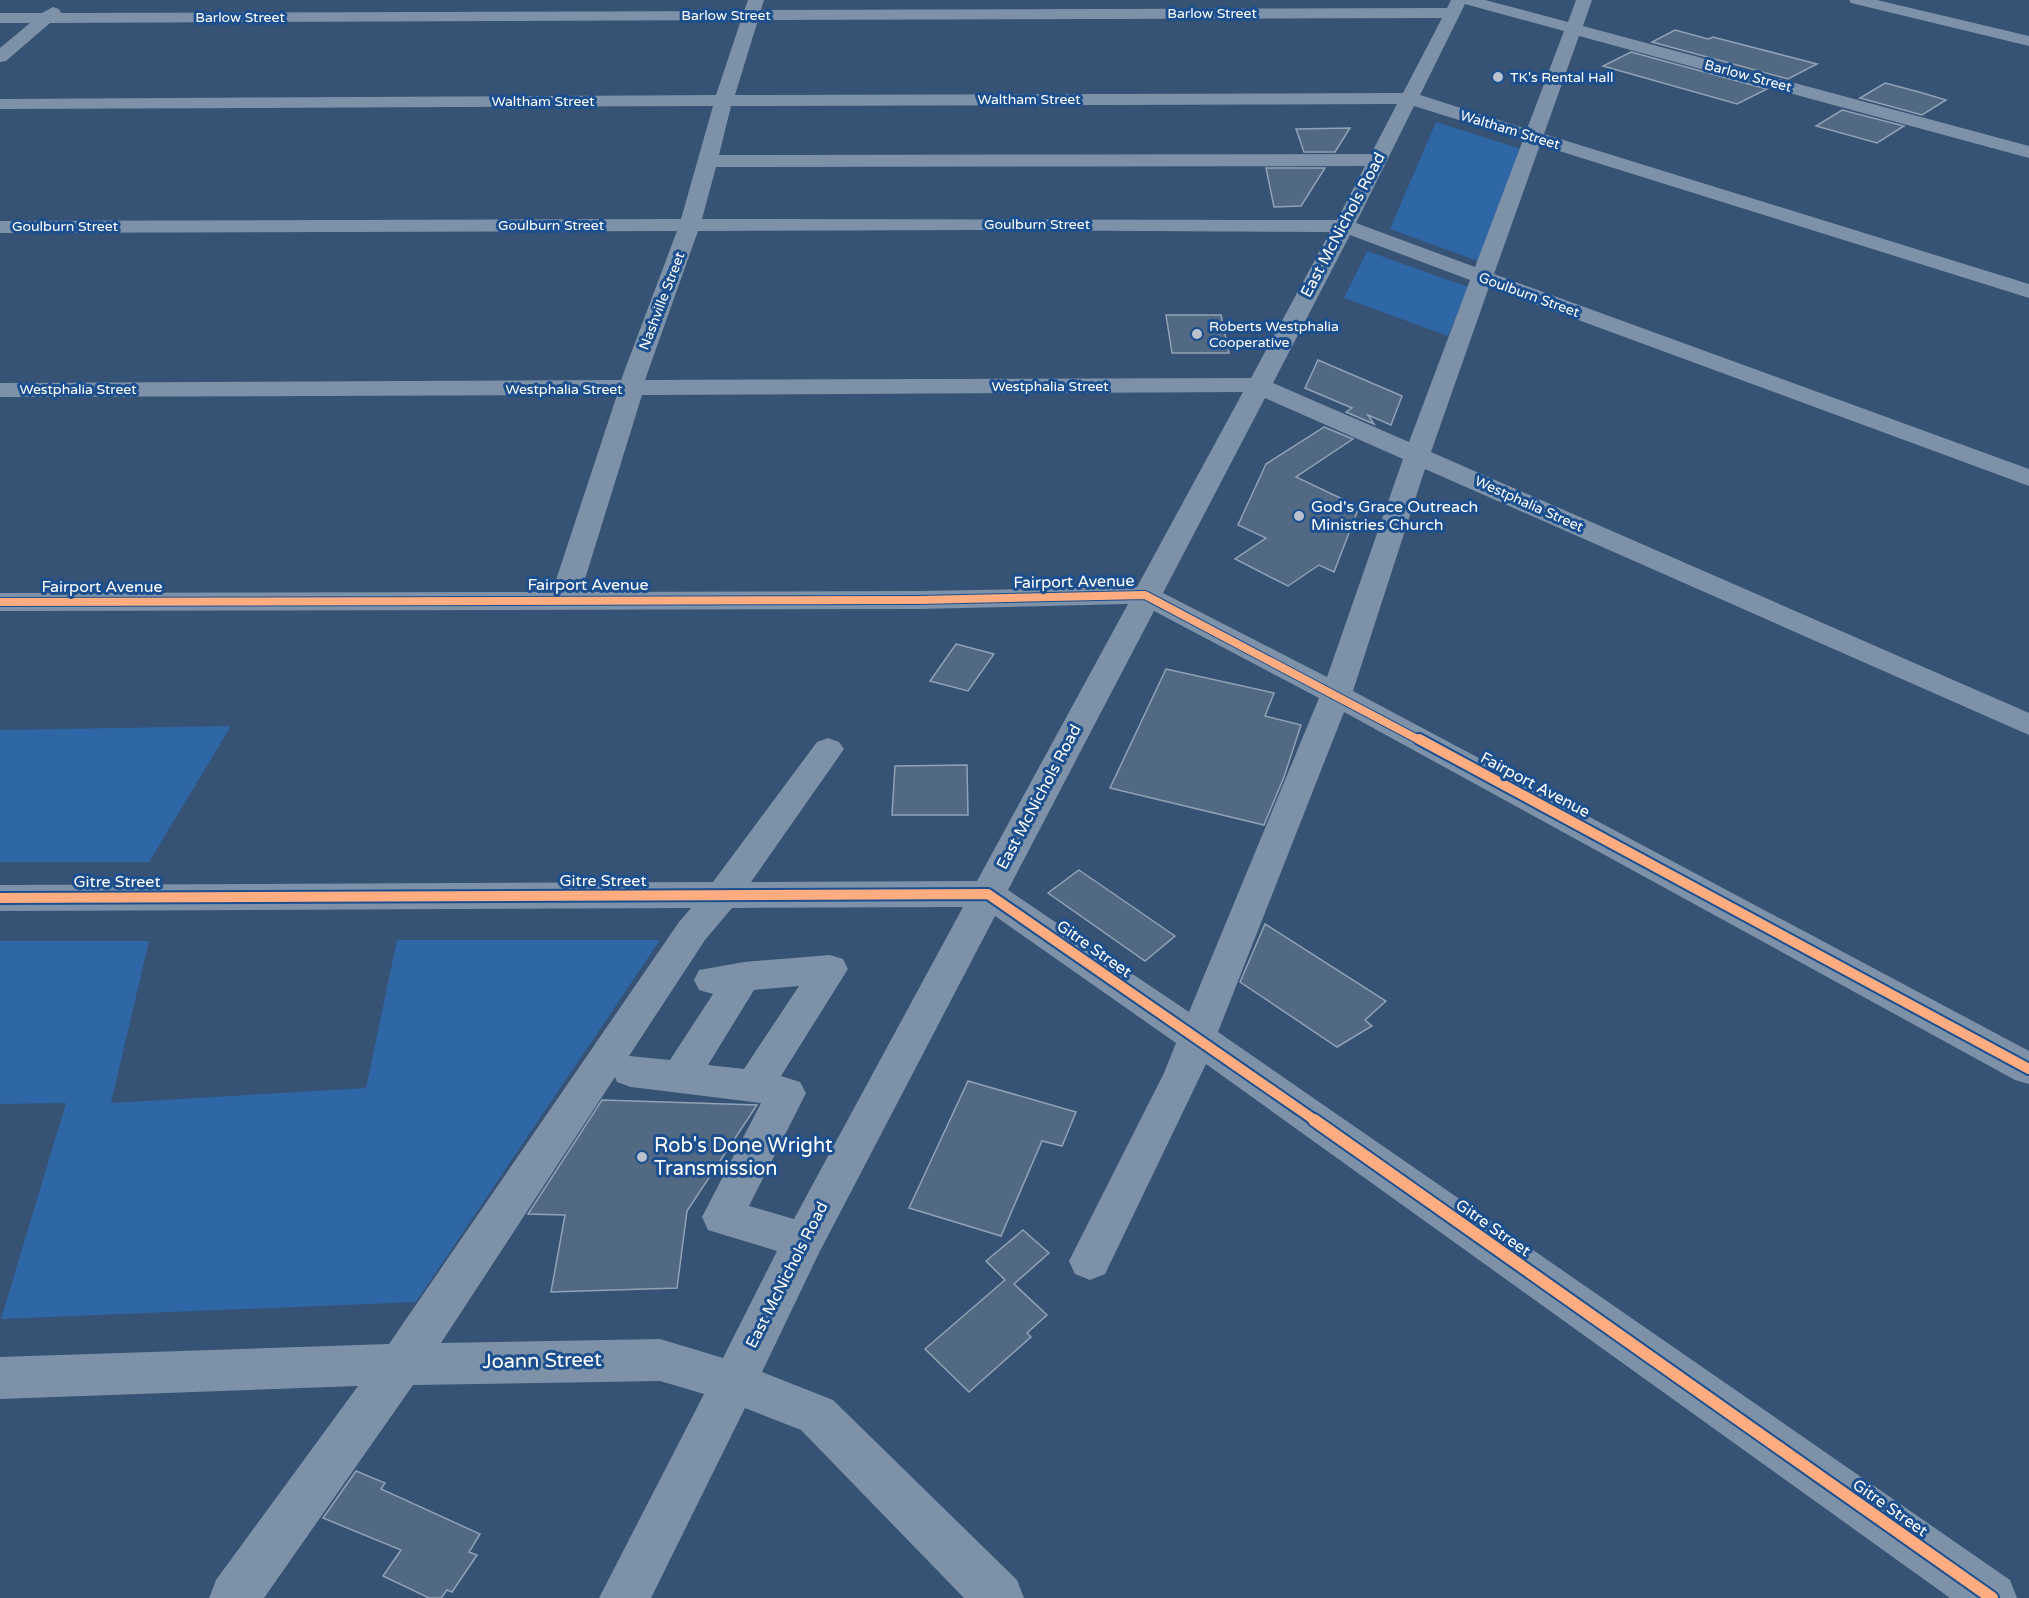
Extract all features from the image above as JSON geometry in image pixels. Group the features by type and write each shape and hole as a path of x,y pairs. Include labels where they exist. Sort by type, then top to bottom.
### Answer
{"street":[{"path":"0,57 69,0"},
{"name":"Barlow Street","path":"1467,0 2029,152"},
{"path":"1090,1262 1197,1038 1336,694 1417,454 1584,0"},
{"path":"1857,0 2029,41"},
{"name":"Barlow Street","path":"0,18 754,7 1456,6"},
{"name":"East McNichols Road","path":"624,1598 690,1472 804,1240 1145,595 1344,226 1456,6"},
{"name":"Nashville Street","path":"564,600 635,371 690,225 724,100 754,7"},
{"name":"Waltham Street","path":"0,104 1409,99 2029,291"},
{"path":"707,161 1377,160"},
{"name":"Goulburn Street","path":"0,227 1344,226 2029,478"},
{"name":"Westphalia Street","path":"0,390 1257,385 2029,725"},
{"name":"Fairport Avenue","path":"0,602 919,600 1145,595 1336,694 2029,1069"},
{"path":"234,1598 400,1364 692,931 723,895 828,749"},
{"name":"Gitre Street","path":"0,898 988,894 1197,1038 1992,1598"},
{"path":"680,1078 728,978 830,969 754,1086"},
{"path":"631,1071 754,1086 786,1093 723,1217 804,1240"},
{"name":"Joann Street","path":"0,1378 400,1364 660,1360 733,1383 818,1415 999,1598"}],"shaded area":[{"path":"1436,122 1521,149 1478,261 1390,229"},
{"path":"1367,251 1468,287 1448,336 1344,298"},
{"path":"231,726 149,862 0,862 0,730"},
{"path":"397,940 660,940 416,1302 1,1319 66,1103 0,1104 0,941 149,941 111,1103 366,1088"}],"building":[{"path":"1675,30 1708,39 1713,37 1817,64 1788,79 1652,42"},
{"path":"1631,52 1767,89 1737,104 1603,66"},
{"path":"1885,83 1946,100 1922,115 1860,98"},
{"path":"1842,110 1904,126 1877,143 1816,126"},
{"path":"1350,128 1335,152 1304,152 1296,129"},
{"path":"1266,168 1325,168 1301,206 1274,207"},
{"name":"Roberts Westphalia Cooperative","path":"1166,315 1221,315 1229,353 1172,353"},
{"path":"1318,360 1402,396 1391,425 1368,415 1374,424 1346,412 1352,408 1305,388"},
{"name":"God's Grace Outreach Ministries Church","path":"1324,427 1353,439 1296,477 1359,507 1334,572 1319,565 1288,586 1235,559 1266,538 1238,525 1266,464"},
{"path":"956,644 994,654 968,691 930,681"},
{"path":"1166,669 1274,693 1265,716 1301,725 1284,777 1264,825 1110,788"},
{"path":"967,765 968,815 892,815 895,766"},
{"path":"1079,870 1175,936 1145,961 1048,893"},
{"path":"1265,924 1386,1001 1365,1020 1372,1026 1337,1047 1240,982"},
{"path":"968,1081 1076,1112 1062,1146 1042,1141 1001,1236 909,1208"},
{"name":"Rob's Done Wright Transmission","path":"602,1100 757,1105 687,1211 677,1288 551,1292 565,1215 528,1214"},
{"path":"1023,1230 1049,1253 1014,1284 1047,1315 1027,1333 1031,1337 969,1392 925,1349 1005,1280 986,1261"},
{"path":"356,1471 385,1483 381,1489 480,1534 469,1552 477,1555 452,1592 447,1590 441,1598 429,1598 383,1576 401,1550 323,1518"}],"cycle path":[{"path":"0,602 919,600 1145,595 1324,688 2029,1069"},
{"path":"0,898 988,894 1212,1048 1992,1598"}],"place":[{"name":"TK's Rental Hall","path":"1498,77"},
{"name":"Roberts Westphalia Cooperative","path":"1197,334"},
{"name":"God's Grace Outreach Ministries Church","path":"1299,516"},
{"name":"Rob's Done Wright Transmission","path":"642,1157"}]}
